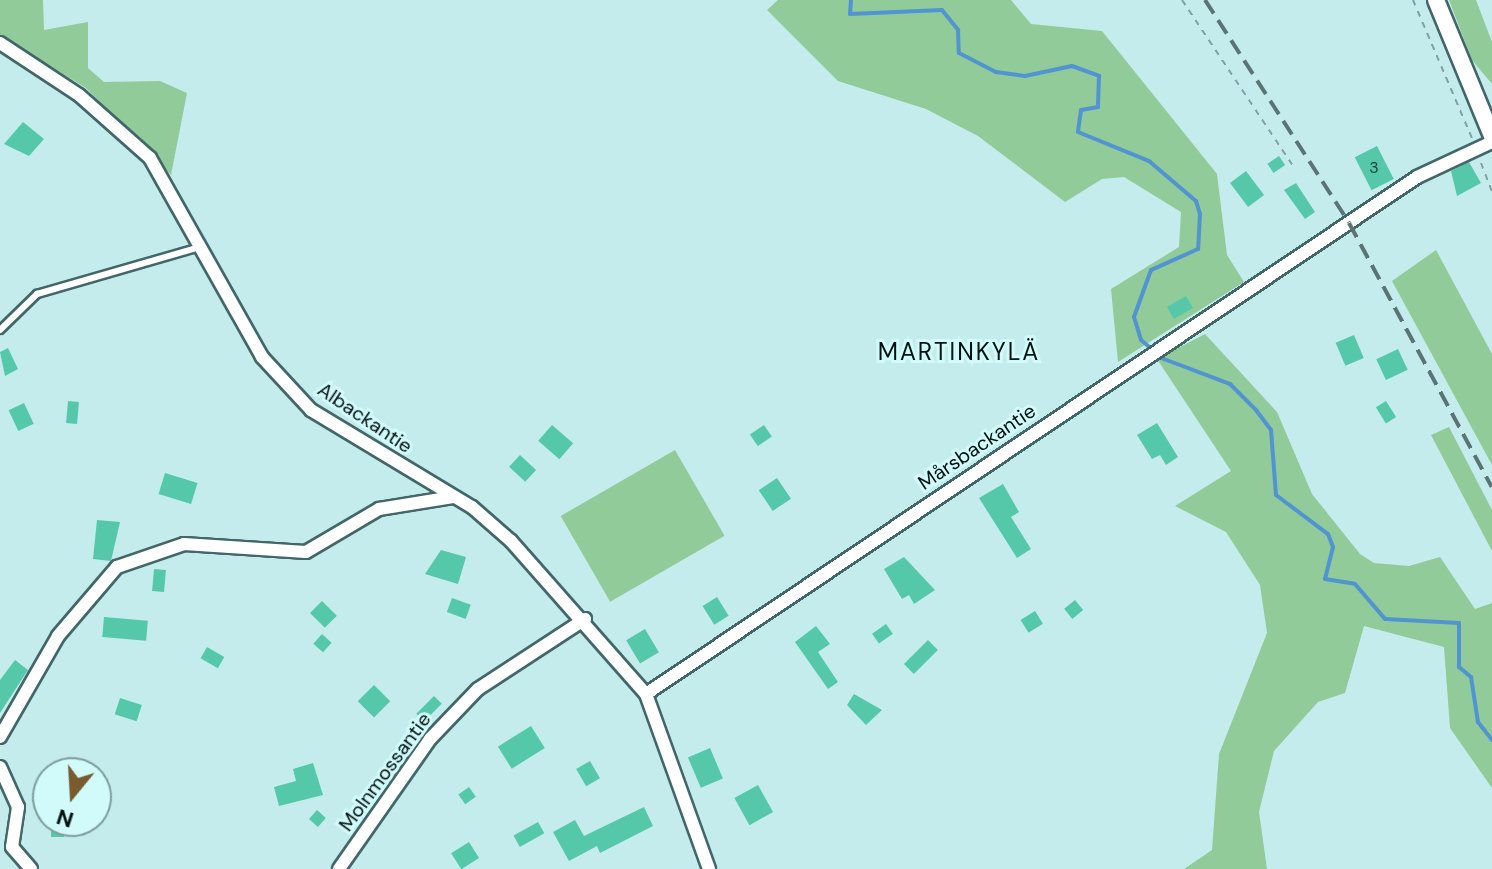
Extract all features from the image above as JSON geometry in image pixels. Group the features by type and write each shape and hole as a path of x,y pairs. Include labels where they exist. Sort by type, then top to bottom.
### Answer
{"street":[{"path":"1436,0 1492,136"},
{"name":"Albackantie","path":"0,43 79,95 150,158 204,246 262,357 311,410 453,497 511,541 585,619 646,694"},
{"name":"Mårsbackantie","path":"646,694 1163,347 1475,146 1492,142"},
{"path":"0,737 58,636 117,567 184,544 299,554 379,509 453,497"},
{"name":"Molnmossantie","path":"339,869 430,739 478,689 585,619"},
{"path":"646,694 709,869"},
{"path":"0,767 18,807 12,847 31,869"}],"lane":[{"path":"0,330 37,294 204,246"}],"path":[{"path":"1182,0 1295,169"},
{"path":"1413,0 1492,191"}],"green space":[{"path":"0,0 43,0 44,30 88,22 88,68 104,82 160,81 187,93 171,175 86,88 0,35"},
{"path":"778,0 1011,0 1031,24 1102,31 1217,174 1227,255 1244,282 1118,362 1111,289 1179,247 1181,212 1124,177 1102,179 1065,202 978,136 926,109 838,81 767,10"},
{"path":"1449,0 1476,0 1492,42 1492,84 1472,60"},
{"path":"1436,250 1492,354 1492,465 1392,281"},
{"path":"1205,334 1277,412 1312,494 1360,554 1374,563 1409,566 1440,557 1475,609 1492,603 1492,788 1450,728 1444,647 1364,626 1345,693 1318,702 1274,751 1259,812 1267,869 1184,869 1212,850 1219,754 1267,633 1260,585 1226,532 1175,506 1231,471 1157,359"},
{"path":"1449,427 1492,510 1492,551 1431,435"},
{"path":"675,450 724,536 610,602 561,516"}],"building":[{"path":"23,122 44,139 29,156 4,144"},
{"path":"1377,146 1394,179 1372,190 1355,157"},
{"path":"1279,156 1285,165 1274,173 1267,164"},
{"path":"1469,162 1481,183 1457,196 1451,171"},
{"path":"1246,171 1264,195 1248,207 1230,183"},
{"path":"1296,183 1315,212 1305,219 1284,190"},
{"path":"1186,296 1193,308 1174,319 1167,307"},
{"path":"1354,335 1364,358 1345,366 1336,343"},
{"path":"8,348 18,369 5,376 0,352"},
{"path":"1398,349 1408,370 1386,380 1376,359"},
{"path":"68,401 79,402 77,424 66,423"},
{"path":"1386,401 1396,417 1386,423 1376,407"},
{"path":"24,403 34,424 18,431 9,410"},
{"path":"1157,423 1178,457 1166,465 1160,455 1152,459 1137,435"},
{"path":"552,425 573,443 559,459 538,441"},
{"path":"764,425 772,437 758,446 750,435"},
{"path":"520,455 536,470 525,482 509,467"},
{"path":"165,473 198,483 191,504 159,494"},
{"path":"777,478 791,499 773,511 759,490"},
{"path":"1003,484 1019,512 1011,517 1031,549 1017,558 979,498"},
{"path":"97,520 120,522 111,561 93,559"},
{"path":"441,550 466,557 458,584 425,574"},
{"path":"904,557 935,590 914,604 909,595 902,599 884,569"},
{"path":"154,569 166,570 164,592 152,591"},
{"path":"717,597 729,616 714,625 703,606"},
{"path":"452,598 471,605 466,619 447,612"},
{"path":"1075,600 1083,610 1072,619 1064,609"},
{"path":"322,601 337,616 325,628 310,613"},
{"path":"1035,611 1043,624 1029,633 1021,620"},
{"path":"104,617 148,621 146,641 102,637"},
{"path":"886,624 893,634 879,644 872,634"},
{"path":"816,626 830,644 818,652 838,682 828,689 795,642"},
{"path":"645,629 659,652 640,663 626,640"},
{"path":"322,634 332,643 323,652 313,644"},
{"path":"928,640 938,650 914,674 904,664"},
{"path":"207,647 224,657 218,668 200,658"},
{"path":"15,660 28,670 0,713 0,680"},
{"path":"374,685 390,701 374,718 358,701"},
{"path":"854,694 882,710 866,725 847,705"},
{"path":"434,696 442,704 424,721 416,714"},
{"path":"120,698 142,705 137,721 115,714"},
{"path":"531,726 545,748 512,769 498,747"},
{"path":"710,748 723,778 701,788 688,757"},
{"path":"590,761 600,778 586,786 576,769"},
{"path":"313,763 323,795 279,806 274,787 296,781 293,769"},
{"path":"758,785 773,812 749,825 734,798"},
{"path":"469,787 476,797 465,804 458,794"},
{"path":"644,807 653,826 600,853 597,846 569,861 553,832 575,820 584,836"},
{"path":"317,810 326,818 318,827 309,819"},
{"path":"538,822 544,833 520,847 514,836"},
{"path":"469,842 479,858 461,869 451,853"}],"waterway":[{"path":"851,0 850,14 942,10 958,30 959,53 996,72 1025,76 1072,66 1099,76 1098,107 1081,110 1078,132 1149,161 1196,201 1200,214 1198,249 1151,270 1134,317 1141,340 1164,359 1230,384 1256,410 1271,430 1276,495 1328,534 1333,547 1325,579 1355,584 1385,619 1459,623 1459,667 1471,677 1478,722 1492,740"}],"railway":[{"path":"1205,0 1349,223 1492,487"}],"district":[{"name":"MARTINKYLÄ","path":"959,352"}]}
